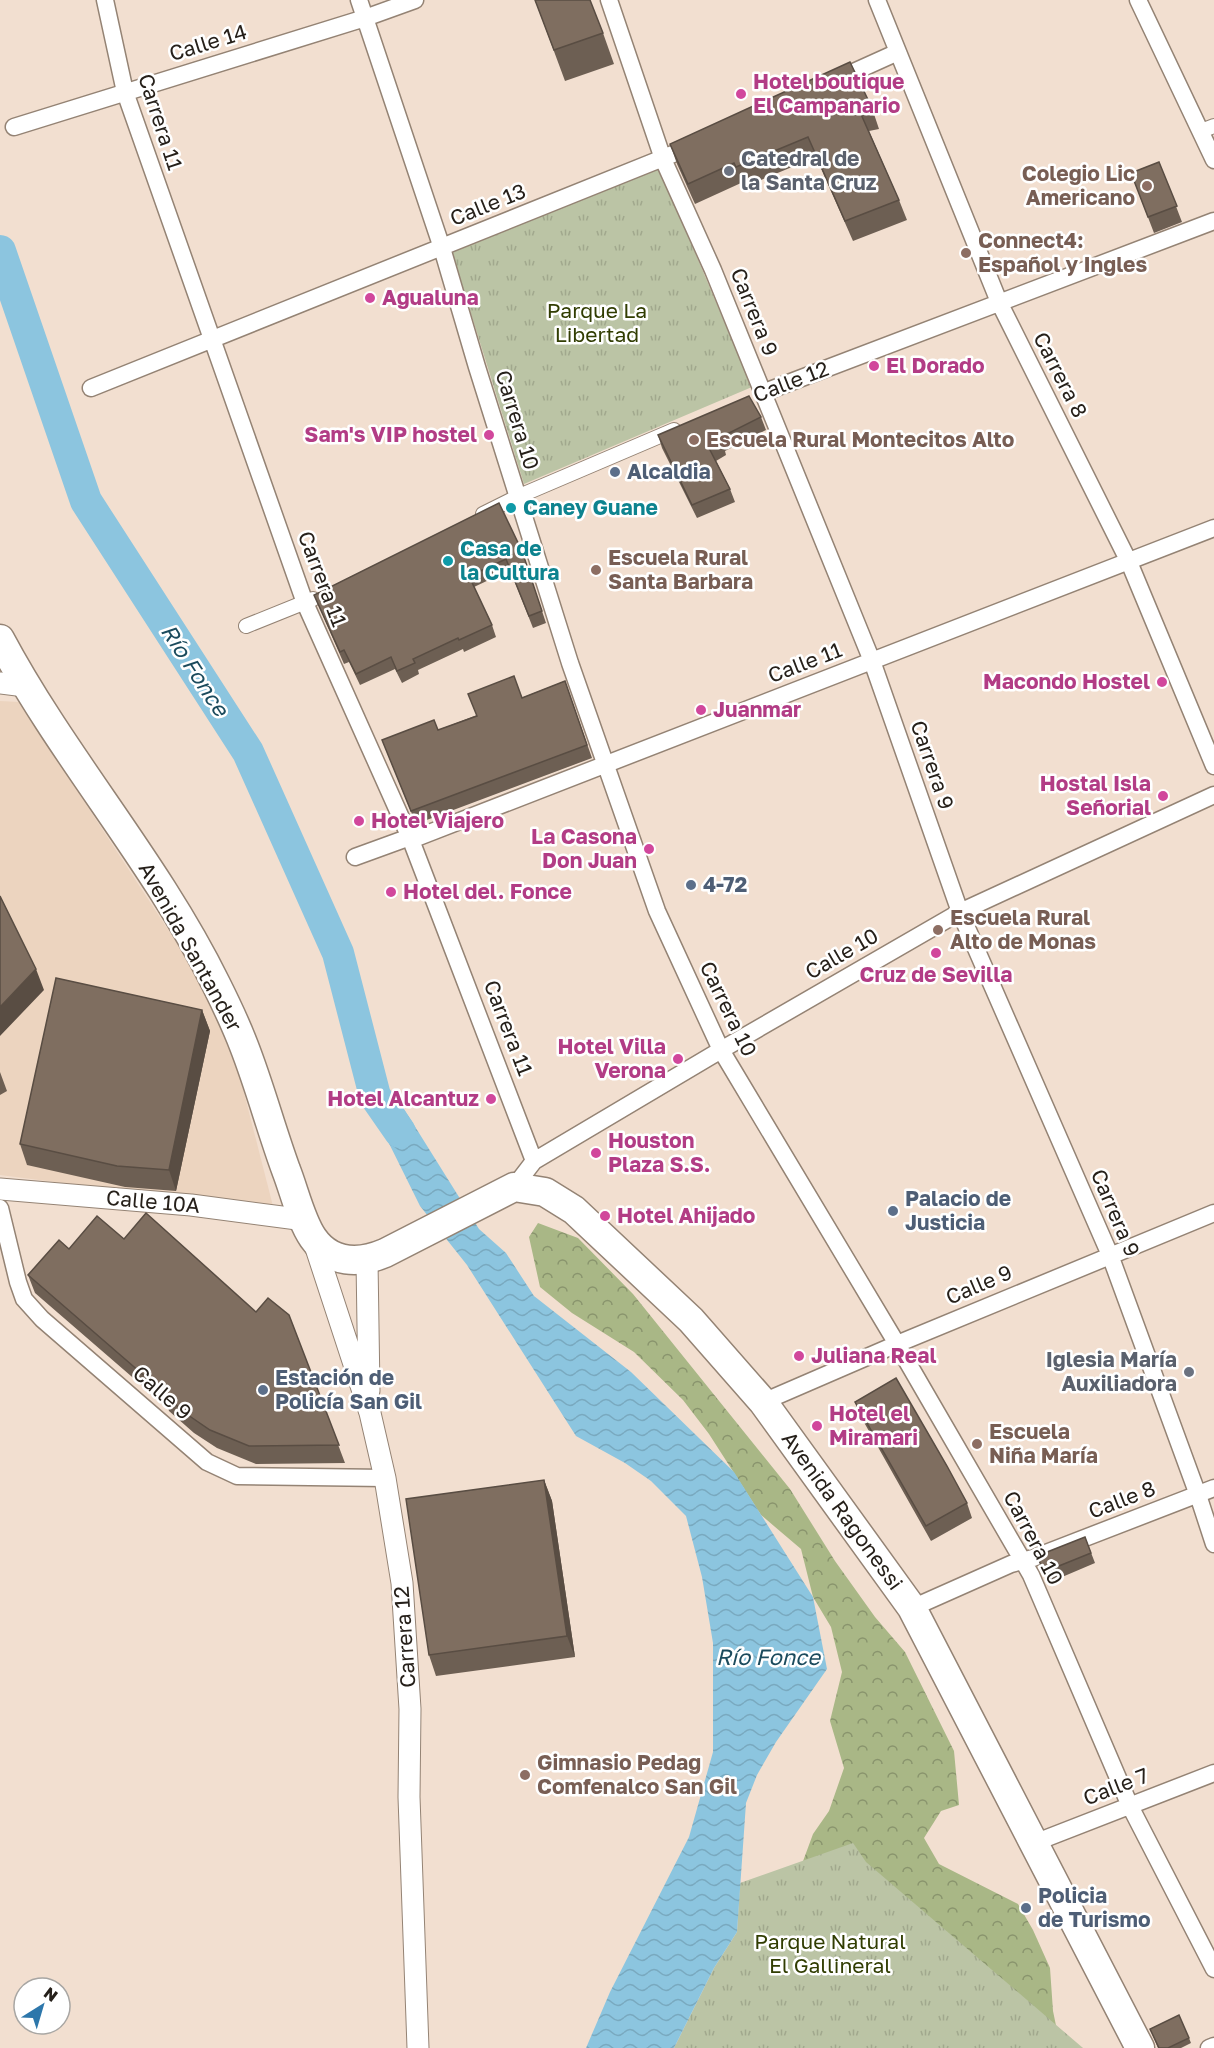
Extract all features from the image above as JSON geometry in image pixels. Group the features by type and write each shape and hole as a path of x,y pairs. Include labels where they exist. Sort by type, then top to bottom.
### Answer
{"highway":[{"name":"Avenida Santander","path":"0,639 13,684 163,891 215,982 244,1046 270,1127 309,1229"},
{"path":"309,1229 331,1254 348,1261 376,1257 503,1192"},
{"name":"Avenida Ragonessi","path":"503,1192 545,1192 574,1210 692,1320 763,1402 912,1608 1140,2048"}],"street":[{"name":"Carrera 11","path":"105,0 125,92 305,603 411,838 534,1161"},
{"name":"Carrera 10","path":"359,0 442,248 570,663 657,911 721,1050 897,1344 1023,1561 1130,1806 1214,1969"},
{"name":"Calle 14","path":"14,127 365,18 415,0"},
{"name":"Carrera 9","path":"609,0 663,159 713,270 757,395 872,661 960,912 1110,1255 1214,1544"},
{"name":"Carrera 8","path":"877,0 999,302 1129,562 1214,766"},
{"path":"1138,0 1208,128 1214,160"},
{"path":"823,86 898,52"},
{"name":"Calle 13","path":"91,388 684,149"},
{"name":"Calle 12","path":"757,395 1214,221"},
{"path":"475,518 517,496 688,424"},
{"name":"Calle 11","path":"355,857 606,764 1214,528"},
{"path":"246,626 327,592"},
{"name":"Calle 10","path":"503,1192 534,1161 960,912 1214,795"},
{"name":"Calle 10A","path":"0,1189 191,1205 309,1229"},
{"name":"Calle 9","path":"0,1208 24,1299 42,1319 207,1462 237,1476 385,1478"},
{"name":"Calle 9","path":"763,1402 1214,1213"},
{"name":"Carrera 12","path":"309,1229 370,1413 385,1478 402,1583 410,1709 409,1797 418,2048"},
{"path":"370,1413 376,1257"},
{"name":"Calle 8","path":"912,1608 1011,1564 1214,1488"},
{"name":"Calle 7","path":"1034,1843 1214,1773"},
{"path":"1209,2048 1214,2046"}],"shaded area":[{"path":"0,701 19,702 205,986 241,1081 274,1210 0,1175"}],"green space":[{"name":"Parque La Libertad","path":"658,165 752,387 524,484 450,246"},
{"path":"538,1223 578,1238 633,1294 790,1489 835,1561 875,1617 905,1652 954,1751 959,1805 941,1811 924,1838 939,1864 1018,1904 1050,1968 1053,2011 1059,2040 795,1883 813,1834 829,1811 844,1768 830,1721 842,1672 831,1627 813,1597 801,1549 761,1515 709,1434 683,1400 634,1352 572,1313 540,1287 529,1237"},
{"name":"Parque Natural El Gallineral","path":"853,1843 866,1862 1083,2048 674,2048 714,1968 737,1932 740,1883"}],"water":[{"name":"Río Fonce","path":"394,1093 479,1229 506,1253 534,1296 631,1372 734,1472 813,1597 827,1669 776,1742 757,1775 746,1803 737,1932 714,1968 674,2048 586,2048 610,1992 689,1837 713,1752 713,1643 702,1577 686,1516 651,1481 625,1463 576,1436 467,1265 420,1206 371,1107 375,1096"}],"building":[{"path":"535,0 590,0 603,33 554,50"},
{"name":"Catedral de la Santa Cruz","path":"850,62 872,108 860,112 899,200 845,221 808,137 736,167 734,163 688,184 670,144"},
{"path":"1159,162 1177,206 1148,217 1131,173"},
{"path":"749,396 761,417 719,438 722,442 709,448 730,489 692,505 658,435"},
{"path":"499,503 522,551 542,611 529,616 506,559 469,576 492,625 413,659 415,663 397,671 391,657 356,674 344,650 340,652 314,595"},
{"path":"514,676 522,698 565,681 587,745 411,811 382,740 434,720 438,730 477,716 468,694"},
{"path":"0,896 36,969 0,1007"},
{"path":"56,978 202,1010 169,1170 117,1166 20,1144"},
{"path":"146,1213 256,1312 268,1298 289,1315 339,1445 249,1446 210,1430 162,1393 28,1275 59,1240 69,1249 97,1216 124,1239"},
{"path":"896,1378 967,1503 926,1526 855,1402"},
{"path":"544,1480 567,1636 429,1655 406,1499"},
{"path":"1085,1537 1091,1553 1044,1572 1037,1556"},
{"path":"1179,2015 1189,2038 1168,2048 1159,2048 1150,2029"}],"waterway":[{"name":"Río Fonce","path":"0,251 86,501 248,752 338,953 375,1096 400,1132"}],"place":[{"name":"Hotel boutique El Campanario","path":"741,94"},
{"name":"Catedral de la Santa Cruz","path":"729,171"},
{"name":"Colegio Lic Americano","path":"1147,186"},
{"name":"Connect4: Español y Ingles","path":"966,253"},
{"name":"Agualuna","path":"370,298"},
{"name":"El Dorado","path":"874,366"},
{"name":"Sam's VIP hostel","path":"489,435"},
{"name":"Escuela Rural Montecitos Alto","path":"694,440"},
{"name":"Alcaldia","path":"615,472"},
{"name":"Caney Guane","path":"511,508"},
{"name":"Casa de la Cultura","path":"448,561"},
{"name":"Escuela Rural Santa Barbara","path":"596,570"},
{"name":"Macondo Hostel","path":"1162,682"},
{"name":"Juanmar","path":"701,710"},
{"name":"Hostal Isla Señorial","path":"1163,796"},
{"name":"Hotel Viajero","path":"359,821"},
{"name":"La Casona Don Juan","path":"649,849"},
{"name":"4-72","path":"691,885"},
{"name":"Hotel del. Fonce","path":"391,892"},
{"name":"Escuela Rural Alto de Monas","path":"938,930"},
{"name":"Cruz de Sevilla","path":"936,953"},
{"name":"Hotel Villa Verona","path":"678,1059"},
{"name":"Hotel Alcantuz","path":"491,1099"},
{"name":"Houston Plaza S.S.","path":"596,1153"},
{"name":"Palacio de Justicia","path":"893,1211"},
{"name":"Hotel Ahijado","path":"605,1216"},
{"name":"Juliana Real","path":"799,1356"},
{"name":"Iglesia María Auxiliadora","path":"1189,1372"},
{"name":"Estación de Policía San Gil","path":"263,1390"},
{"name":"Hotel el Miramari","path":"817,1426"},
{"name":"Escuela Niña María","path":"977,1444"},
{"name":"Gimnasio Pedag Comfenalco San Gil","path":"525,1775"},
{"name":"Policia de Turismo","path":"1026,1908"}]}
